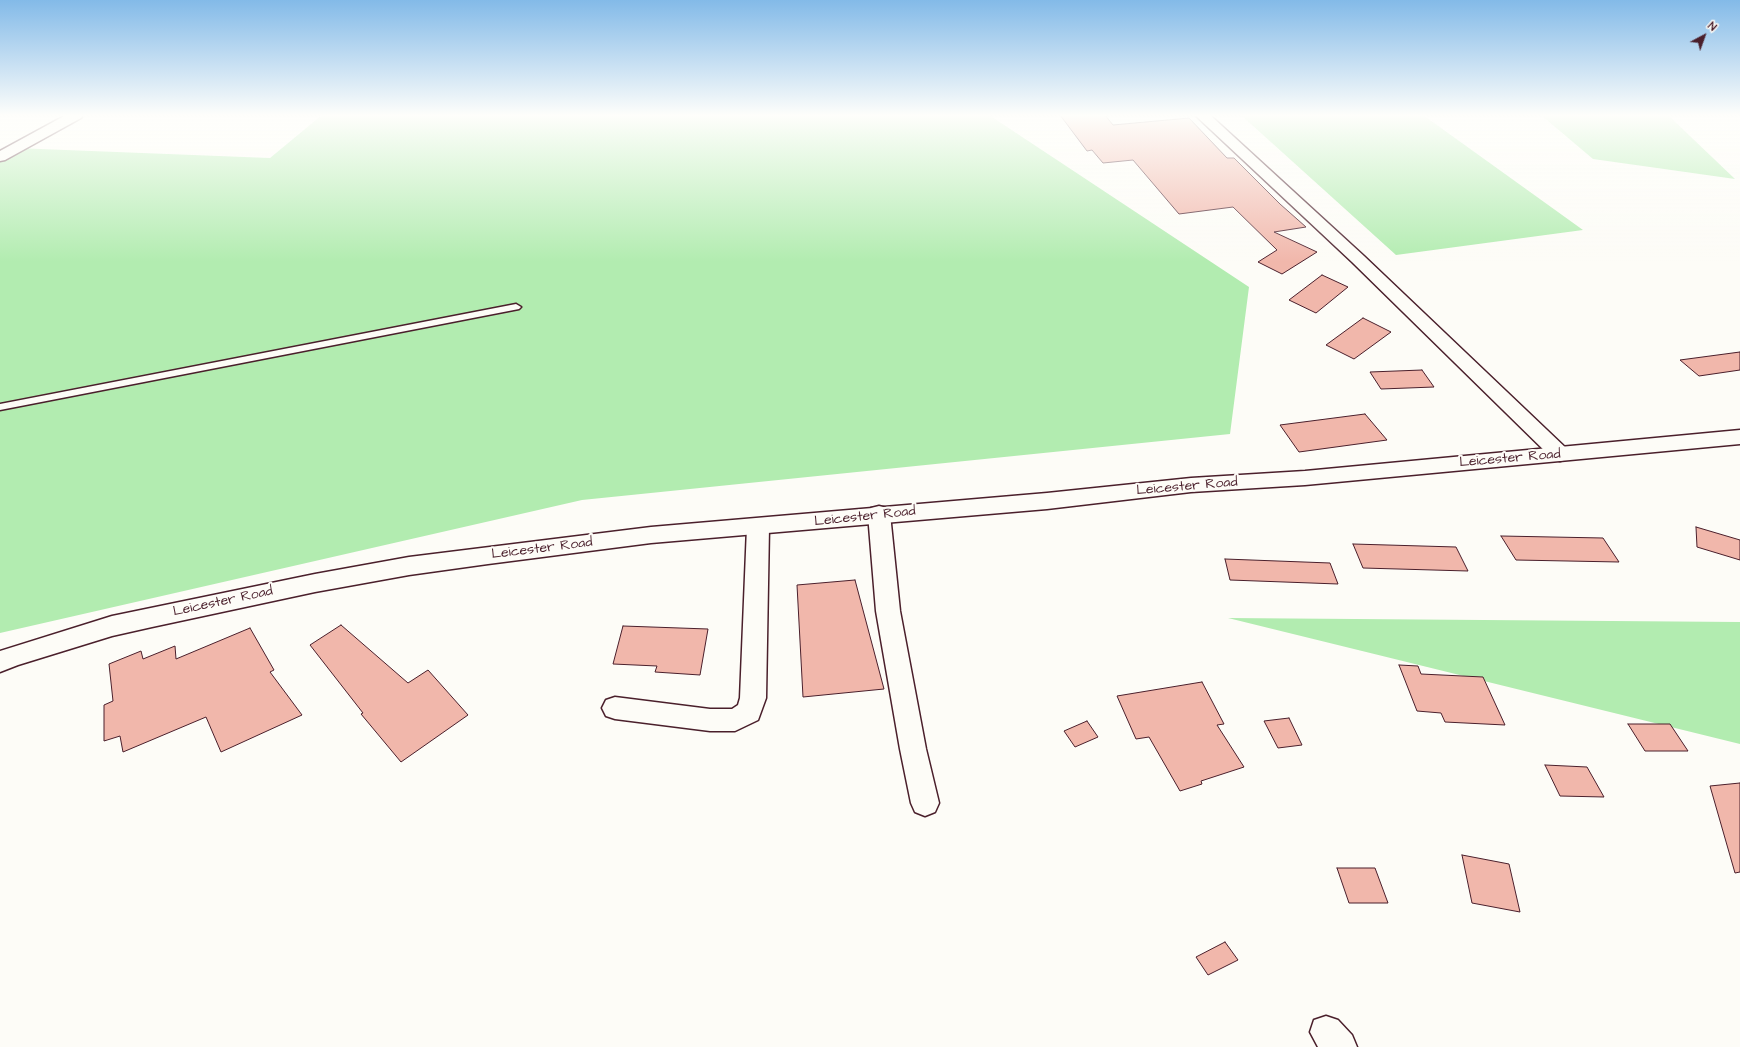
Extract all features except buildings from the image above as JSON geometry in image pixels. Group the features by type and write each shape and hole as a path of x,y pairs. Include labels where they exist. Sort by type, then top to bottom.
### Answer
{"street":[{"path":"1255,164 1364,265 1560,454"},
{"name":"Leicester Road","path":"0,662 49,644 112,626 307,584 409,566 488,555 651,536 879,514 1047,501 1191,485 1305,478 1740,438"},
{"path":"879,514 888,611 912,749 925,803"},
{"path":"615,708 710,720 735,720 749,712 754,698 758,526"}],"lane":[{"path":"0,407 516,307"}],"green space":[{"path":"0,164 1063,164 1249,287 1230,434 582,500 0,633"},
{"path":"1295,164 1491,164 1583,230 1396,255"},
{"path":"1628,164 1719,164 1735,179"},
{"path":"1228,618 1740,622 1740,744"}]}
